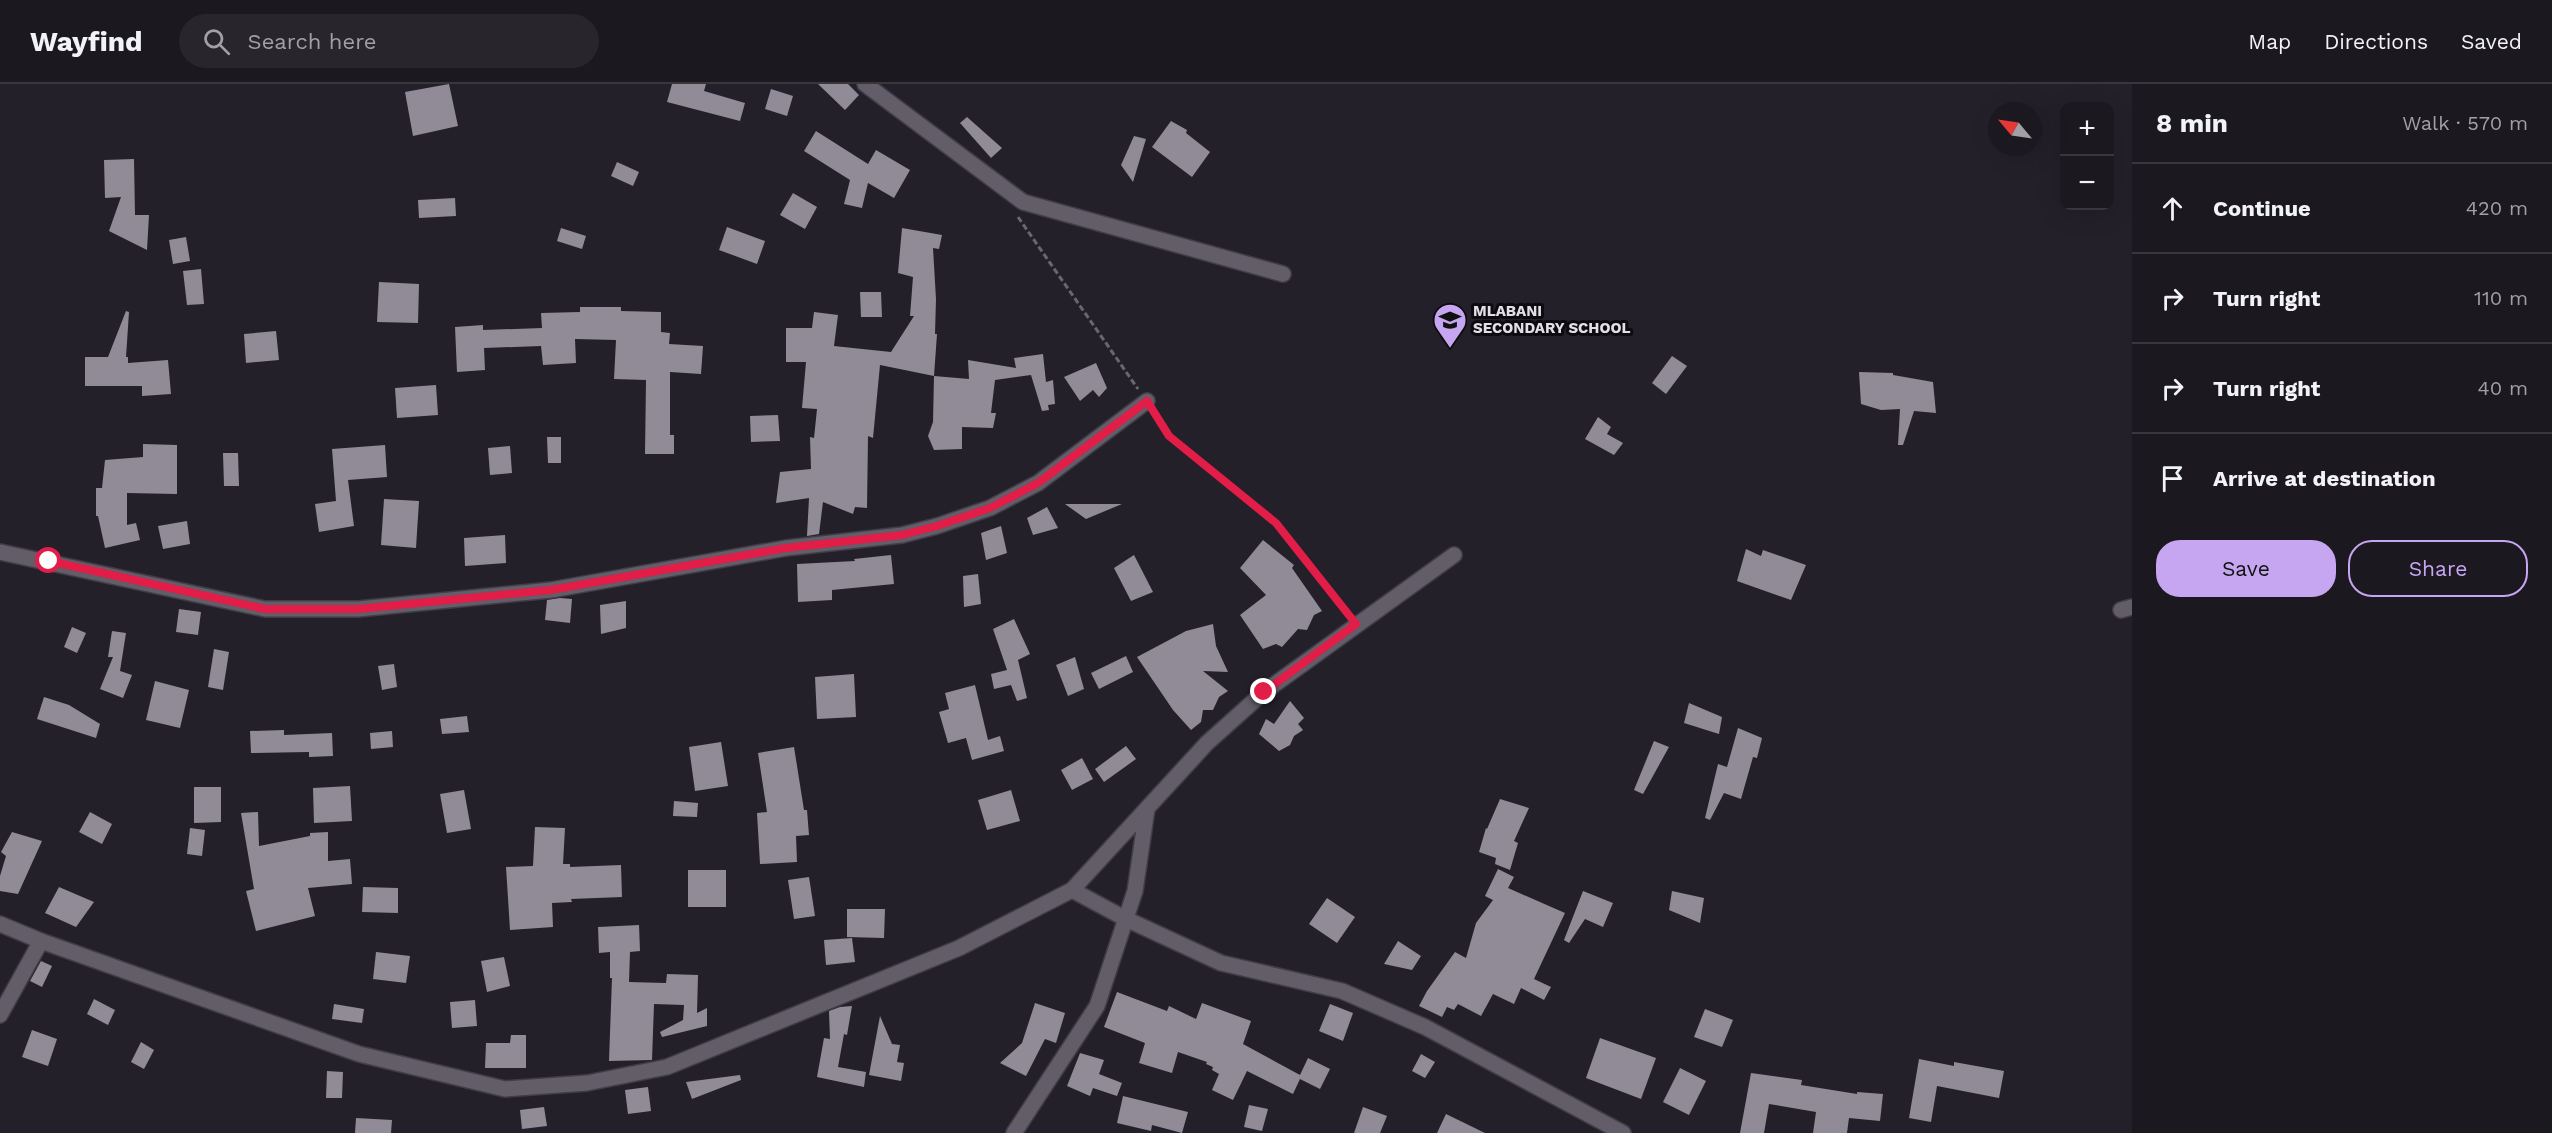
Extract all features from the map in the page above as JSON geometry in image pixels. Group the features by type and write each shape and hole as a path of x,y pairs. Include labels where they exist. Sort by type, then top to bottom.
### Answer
{"street":[{"path":"865,84 1023,202 1283,274"},
{"path":"0,552 265,609 358,609 551,590 786,548 902,535 937,526 990,508 1038,483 1147,401"},
{"path":"0,924 41,941 359,1054 505,1089 587,1083 667,1066 959,948 1072,890 1207,743 1264,692 1454,555"},
{"path":"1014,1133 1097,1006 1135,891 1147,809"},
{"path":"1072,890 1126,919 1221,963 1342,991 1425,1027 1623,1133"},
{"path":"0,1016 41,941"}],"path":[{"path":"1018,216 1169,436 1276,523 1356,624"}],"building":[{"path":"449,84 458,126 413,136 405,92"},
{"path":"672,84 706,84 704,91 745,103 740,121 667,102"},
{"path":"818,84 848,84 859,95 845,110"},
{"path":"771,89 793,96 787,116 765,109"},
{"path":"967,117 1002,148 991,158 960,123"},
{"path":"1171,121 1187,130 1186,133 1210,152 1192,177 1152,147"},
{"path":"816,131 868,164 876,150 910,170 894,198 868,183 862,208 844,204 850,180 804,151"},
{"path":"1134,136 1146,139 1133,182 1121,165"},
{"path":"134,159 135,215 149,215 147,250 109,231 121,197 105,198 104,160"},
{"path":"617,162 639,172 633,186 611,176"},
{"path":"793,193 817,207 805,229 780,215"},
{"path":"455,198 456,216 419,218 418,200"},
{"path":"727,227 765,241 757,264 719,250"},
{"path":"561,228 586,236 582,249 557,241"},
{"path":"902,228 942,235 939,249 933,248 936,299 935,334 937,334 934,376 880,365 873,438 868,436 867,508 855,507 853,514 823,502 819,534 807,536 809,498 776,503 780,472 811,469 810,437 814,438 817,409 802,408 806,362 786,362 786,328 812,328 814,312 838,315 834,346 891,352 914,316 910,316 913,277 898,273"},
{"path":"186,237 190,261 173,264 169,240"},
{"path":"201,269 204,304 187,305 183,271"},
{"path":"379,282 419,284 418,323 377,322"},
{"path":"860,292 881,292 882,317 861,317"},
{"path":"580,307 621,307 621,311 661,312 661,332 670,333 669,344 703,346 701,374 670,372 670,435 674,435 674,454 645,454 646,380 614,379 616,340 575,339 576,363 543,365 541,346 484,348 485,370 457,372 455,327 483,325 483,330 542,328 541,313 580,312"},
{"path":"126,311 129,312 126,357 128,357 128,363 168,360 171,394 142,396 142,386 85,386 85,357 108,357"},
{"path":"276,331 279,360 246,363 244,334"},
{"path":"1043,354 1046,382 1053,380 1055,404 1048,405 1049,410 1042,411 1031,375 995,380 991,413 996,413 993,428 962,427 962,449 934,450 928,436 933,422 934,376 969,379 968,360 1016,368 1014,358"},
{"path":"1672,356 1687,366 1666,394 1652,383"},
{"path":"1096,363 1107,388 1099,397 1093,390 1080,401 1064,377"},
{"path":"1859,372 1893,373 1893,375 1933,382 1936,413 1914,411 1903,445 1898,445 1900,409 1881,410 1861,404"},
{"path":"436,385 438,415 397,418 395,388"},
{"path":"778,415 780,441 751,442 750,416"},
{"path":"1598,417 1611,427 1607,434 1623,443 1614,455 1585,439"},
{"path":"547,437 561,437 561,463 548,463"},
{"path":"143,444 177,445 177,494 127,493 127,525 136,523 140,540 105,548 98,516 96,516 96,488 102,488 105,460 143,457"},
{"path":"385,445 387,477 348,480 354,526 319,532 315,504 336,501 332,449"},
{"path":"510,446 512,473 490,475 488,448"},
{"path":"223,453 238,453 239,486 224,486"},
{"path":"384,499 419,501 416,548 381,545"},
{"path":"1065,504 1122,504 1086,519"},
{"path":"1047,507 1058,528 1033,535 1027,518"},
{"path":"187,521 190,544 163,549 158,526"},
{"path":"1001,526 1007,553 986,560 981,533"},
{"path":"505,535 506,563 465,566 464,538"},
{"path":"1263,540 1294,565 1292,568 1322,611 1314,615 1307,630 1298,629 1282,647 1276,644 1263,649 1240,615 1266,595 1240,568"},
{"path":"1746,549 1761,556 1763,550 1806,565 1791,600 1737,581"},
{"path":"891,555 894,584 832,590 832,600 798,602 797,564 855,561 854,559"},
{"path":"1134,555 1153,592 1131,601 1114,568"},
{"path":"978,574 981,604 964,607 963,576"},
{"path":"572,599 570,623 545,620 547,600"},
{"path":"626,601 626,628 601,634 600,605"},
{"path":"179,609 201,612 198,635 176,632"},
{"path":"1014,619 1030,654 1018,660 1027,698 1017,701 1011,685 994,689 991,674 1007,670 993,629"},
{"path":"1213,624 1216,646 1228,672 1203,671 1228,691 1219,697 1213,710 1203,710 1201,722 1191,730 1173,710 1137,657 1186,631"},
{"path":"72,627 86,633 77,653 64,647"},
{"path":"112,631 126,633 120,671 132,675 123,698 100,689 113,657 108,657"},
{"path":"214,649 229,652 223,690 208,687"},
{"path":"1126,656 1133,672 1099,689 1091,673"},
{"path":"1075,657 1084,689 1068,696 1056,665"},
{"path":"394,664 397,687 382,690 378,666"},
{"path":"854,674 856,717 817,719 815,677"},
{"path":"155,681 189,690 180,728 146,720"},
{"path":"975,685 988,740 1000,736 1004,751 972,760 966,738 948,743 939,712 949,709 945,693"},
{"path":"44,697 69,705 100,724 96,738 37,719"},
{"path":"1290,701 1304,718 1298,724 1303,730 1294,736 1290,745 1279,751 1259,734 1266,719 1274,724"},
{"path":"1689,703 1722,717 1719,734 1684,723"},
{"path":"467,716 469,732 442,734 440,719"},
{"path":"1738,728 1762,738 1757,758 1753,757 1741,799 1724,793 1710,820 1705,818 1718,764 1727,767"},
{"path":"284,730 284,735 332,733 333,756 309,757 309,752 251,753 250,731"},
{"path":"392,731 393,747 371,749 370,733"},
{"path":"1654,741 1669,747 1643,794 1634,790"},
{"path":"721,742 728,786 695,791 689,747"},
{"path":"1126,746 1136,759 1104,782 1095,769"},
{"path":"794,747 804,810 807,810 809,835 796,836 797,862 760,864 757,813 767,812 758,753"},
{"path":"1082,758 1093,779 1072,790 1061,770"},
{"path":"350,786 352,821 314,823 313,788"},
{"path":"194,787 221,787 221,822 194,823"},
{"path":"464,790 471,829 447,833 440,794"},
{"path":"1011,790 1020,821 987,830 978,800"},
{"path":"1500,799 1529,808 1514,841 1518,843 1510,870 1495,864 1496,858 1479,852 1486,828"},
{"path":"674,801 698,803 697,817 673,816"},
{"path":"90,812 112,824 102,844 79,832"},
{"path":"258,812 259,846 310,836 310,833 328,832 328,861 350,859 352,884 308,888 315,916 256,931 246,891 254,889 241,813"},
{"path":"535,827 565,828 563,864 570,864 570,867 621,865 622,897 571,899 572,902 552,903 553,927 510,930 506,867 533,866"},
{"path":"190,828 205,830 202,856 187,854"},
{"path":"12,832 42,841 18,894 0,891 0,876 6,856 1,852"},
{"path":"1498,869 1514,877 1508,888 1565,913 1534,979 1551,987 1544,1000 1521,988 1514,1004 1493,994 1481,1016 1458,1004 1454,1010 1447,1007 1442,1017 1419,1006 1455,952 1466,958 1476,923 1493,900 1485,896"},
{"path":"688,870 726,870 726,907 688,907"},
{"path":"809,877 815,916 794,919 788,880"},
{"path":"59,887 94,902 76,927 45,913"},
{"path":"363,887 398,888 398,913 362,912"},
{"path":"1583,891 1613,903 1603,927 1585,919 1569,943 1564,940"},
{"path":"1672,891 1704,898 1700,923 1669,910"},
{"path":"1327,898 1355,917 1337,943 1309,924"},
{"path":"847,909 885,909 884,938 847,937"},
{"path":"639,925 640,951 630,952 629,982 666,983 667,974 698,975 697,1013 707,1008 707,1026 662,1037 660,1032 683,1020 684,1005 654,1004 652,1060 609,1061 612,978 610,978 610,952 599,953 598,927"},
{"path":"852,938 855,962 826,965 824,940"},
{"path":"1398,941 1421,956 1412,970 1384,964"},
{"path":"376,952 410,956 406,983 373,979"},
{"path":"504,957 510,986 487,992 481,961"},
{"path":"41,961 52,966 42,987 30,981"},
{"path":"1117,992 1167,1011 1169,1006 1196,1019 1202,1003 1251,1021 1243,1044 1300,1075 1308,1058 1330,1069 1320,1089 1300,1079 1293,1094 1247,1071 1233,1100 1212,1090 1219,1074 1212,1070 1213,1067 1206,1064 1207,1062 1178,1052 1172,1073 1139,1063 1145,1043 1104,1027"},
{"path":"94,999 115,1010 108,1025 87,1014"},
{"path":"475,1000 477,1026 452,1028 450,1002"},
{"path":"1035,1003 1065,1013 1056,1043 1045,1039 1026,1076 1000,1063 1022,1043"},
{"path":"334,1004 364,1009 362,1023 332,1019"},
{"path":"1330,1004 1353,1013 1343,1041 1319,1031"},
{"path":"852,1006 838,1067 866,1072 864,1087 817,1077 824,1038 830,1039 829,1011"},
{"path":"1705,1009 1733,1020 1722,1047 1694,1037"},
{"path":"880,1016 892,1044 900,1045 897,1062 904,1063 901,1081 869,1075"},
{"path":"32,1030 57,1039 48,1066 22,1057"},
{"path":"511,1035 526,1035 526,1068 485,1068 486,1043 510,1043"},
{"path":"1600,1038 1656,1058 1641,1099 1586,1078"},
{"path":"141,1042 154,1050 144,1069 131,1062"},
{"path":"1080,1053 1104,1060 1099,1074 1122,1083 1117,1096 1093,1088 1090,1096 1067,1086"},
{"path":"1421,1054 1435,1062 1425,1078 1412,1071"},
{"path":"1919,1059 1954,1066 1954,1062 2004,1071 1999,1098 1937,1086 1931,1122 1909,1118"},
{"path":"1680,1068 1706,1081 1689,1115 1663,1102"},
{"path":"327,1071 343,1072 342,1098 326,1098"},
{"path":"1751,1073 1802,1080 1801,1085 1857,1094 1857,1092 1883,1094 1880,1121 1849,1118 1847,1133 1813,1133 1816,1112 1769,1104 1764,1133 1740,1133"},
{"path":"740,1075 741,1080 692,1099 686,1082"},
{"path":"648,1087 651,1111 628,1114 625,1090"},
{"path":"1123,1096 1188,1112 1182,1133 1152,1125 1151,1131 1117,1123"},
{"path":"1249,1105 1268,1109 1262,1131 1244,1127"},
{"path":"544,1107 547,1126 522,1129 520,1110"},
{"path":"1363,1107 1387,1116 1380,1133 1354,1133"},
{"path":"1446,1114 1485,1133 1437,1133"},
{"path":"356,1118 392,1120 391,1133 355,1133"}],"place":[{"name":"MLABANI SECONDARY SCHOOL","path":"1450,349"}],"route":[{"path":"49,561 265,609 358,609 551,590 786,548 902,535 937,526 990,508 1038,483 1147,401 1169,436 1276,523 1356,624 1264,692"}]}
